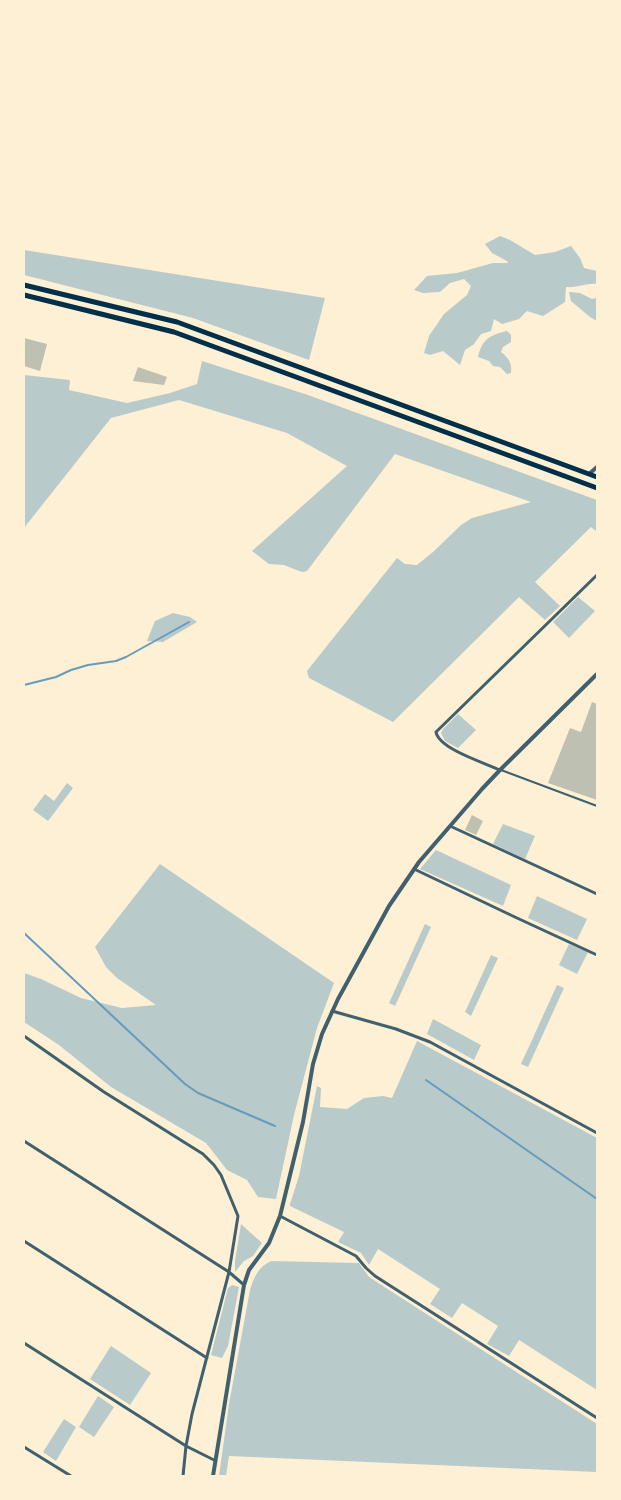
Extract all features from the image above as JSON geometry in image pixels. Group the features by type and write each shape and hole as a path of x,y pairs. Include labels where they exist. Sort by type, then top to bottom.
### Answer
{"main road":[{"path":"24,285 177,322 597,477"},
{"path":"24,295 174,332 597,488"}],"street":[{"path":"589,474 597,467"},
{"path":"500,770 448,746 438,737 436,732 597,575"},
{"path":"212,1476 244,1285 249,1270 269,1243 280,1216 303,1122 313,1064 322,1034 332,1011 389,906 414,869 500,770 597,674"},
{"path":"450,826 597,894"},
{"path":"414,869 597,955"},
{"path":"332,1011 396,1028 430,1042 597,1132"},
{"path":"24,1036 104,1092 203,1154 221,1175 238,1216 229,1272 192,1414 183,1476"},
{"path":"24,1141 229,1272 244,1285"},
{"path":"280,1216 356,1256 375,1276 597,1418"},
{"path":"24,1241 207,1358"},
{"path":"24,1343 186,1446 214,1460"},
{"path":"24,1447 71,1476"}],"lane":[{"path":"500,770 597,806"}],"shaded area":[{"path":"500,236 535,255 555,252 571,246 580,258 584,268 597,271 597,284 566,287 565,302 543,316 527,311 519,319 502,324 494,319 491,331 481,334 474,344 465,350 460,365 443,351 430,355 424,353 429,336 444,314 467,295 471,286 464,279 450,283 440,292 423,293 414,290 427,276 457,273 493,263 508,263 492,253 485,244"},
{"path":"24,250 325,298 309,360 193,318 24,275"},
{"path":"569,292 580,293 592,299 597,298 597,321 571,301"},
{"path":"507,331 511,335 511,342 503,347 501,352 508,359 511,366 511,373 507,374 500,367 493,366 489,361 478,357 484,342 491,336"},
{"path":"202,361 308,395 597,500 597,532 591,527 535,582 560,606 545,620 519,597 393,722 309,678 307,671 397,558 405,564 417,565 461,525 472,518 531,502 395,454 307,571 299,571 284,565 269,564 252,551 347,466 287,433 179,400 111,418 24,528 24,375 70,380 69,390 127,403 170,393 197,384"},
{"path":"578,597 595,611 569,638 553,622"},
{"path":"173,613 190,617 197,622 163,642 147,641 155,621"},
{"path":"458,714 476,730 458,748 445,741 441,733"},
{"path":"67,783 73,788 48,821 33,810 45,794 54,801"},
{"path":"503,824 535,836 525,859 493,844"},
{"path":"436,850 511,885 503,906 420,869"},
{"path":"160,864 334,983 317,1028 294,1115 276,1199 258,1197 247,1180 227,1170 206,1143 111,1087 59,1045 24,1022 24,973 81,998 122,1008 156,1005 117,978 106,967 95,947"},
{"path":"537,896 587,919 577,940 528,918"},
{"path":"425,924 431,927 395,1006 389,1003"},
{"path":"569,944 588,952 577,974 559,965"},
{"path":"491,955 498,958 471,1016 465,1012"},
{"path":"557,985 564,988 528,1067 521,1064"},
{"path":"433,1019 481,1045 474,1060 427,1034"},
{"path":"417,1041 597,1138 597,1390 519,1340 509,1356 487,1344 498,1326 462,1303 452,1318 430,1304 440,1289 378,1249 369,1265 361,1253 338,1242 344,1232 290,1206 299,1176 317,1086 321,1088 320,1107 347,1109 364,1098 383,1096 392,1098"},
{"path":"241,1224 262,1243 253,1256 244,1261 235,1272 235,1261"},
{"path":"271,1261 359,1263 369,1277 597,1424 597,1472 229,1456 226,1476 219,1476 229,1404 250,1290 257,1273"},
{"path":"232,1285 239,1287 228,1346 222,1358 211,1355 228,1288"},
{"path":"111,1346 151,1373 130,1405 90,1379"},
{"path":"98,1396 114,1407 94,1437 79,1427"},
{"path":"64,1419 76,1427 56,1461 43,1452"}],"building":[{"path":"24,338 47,344 40,371 24,366"},
{"path":"138,367 167,377 164,385 133,381"},
{"path":"592,702 597,704 597,800 548,783 570,728 581,732"},
{"path":"472,815 483,821 476,835 465,830"}],"waterway":[{"path":"24,685 56,677 88,665 116,661 189,622"},
{"path":"24,933 185,1084 198,1093 275,1126"},
{"path":"426,1080 597,1199"}]}
